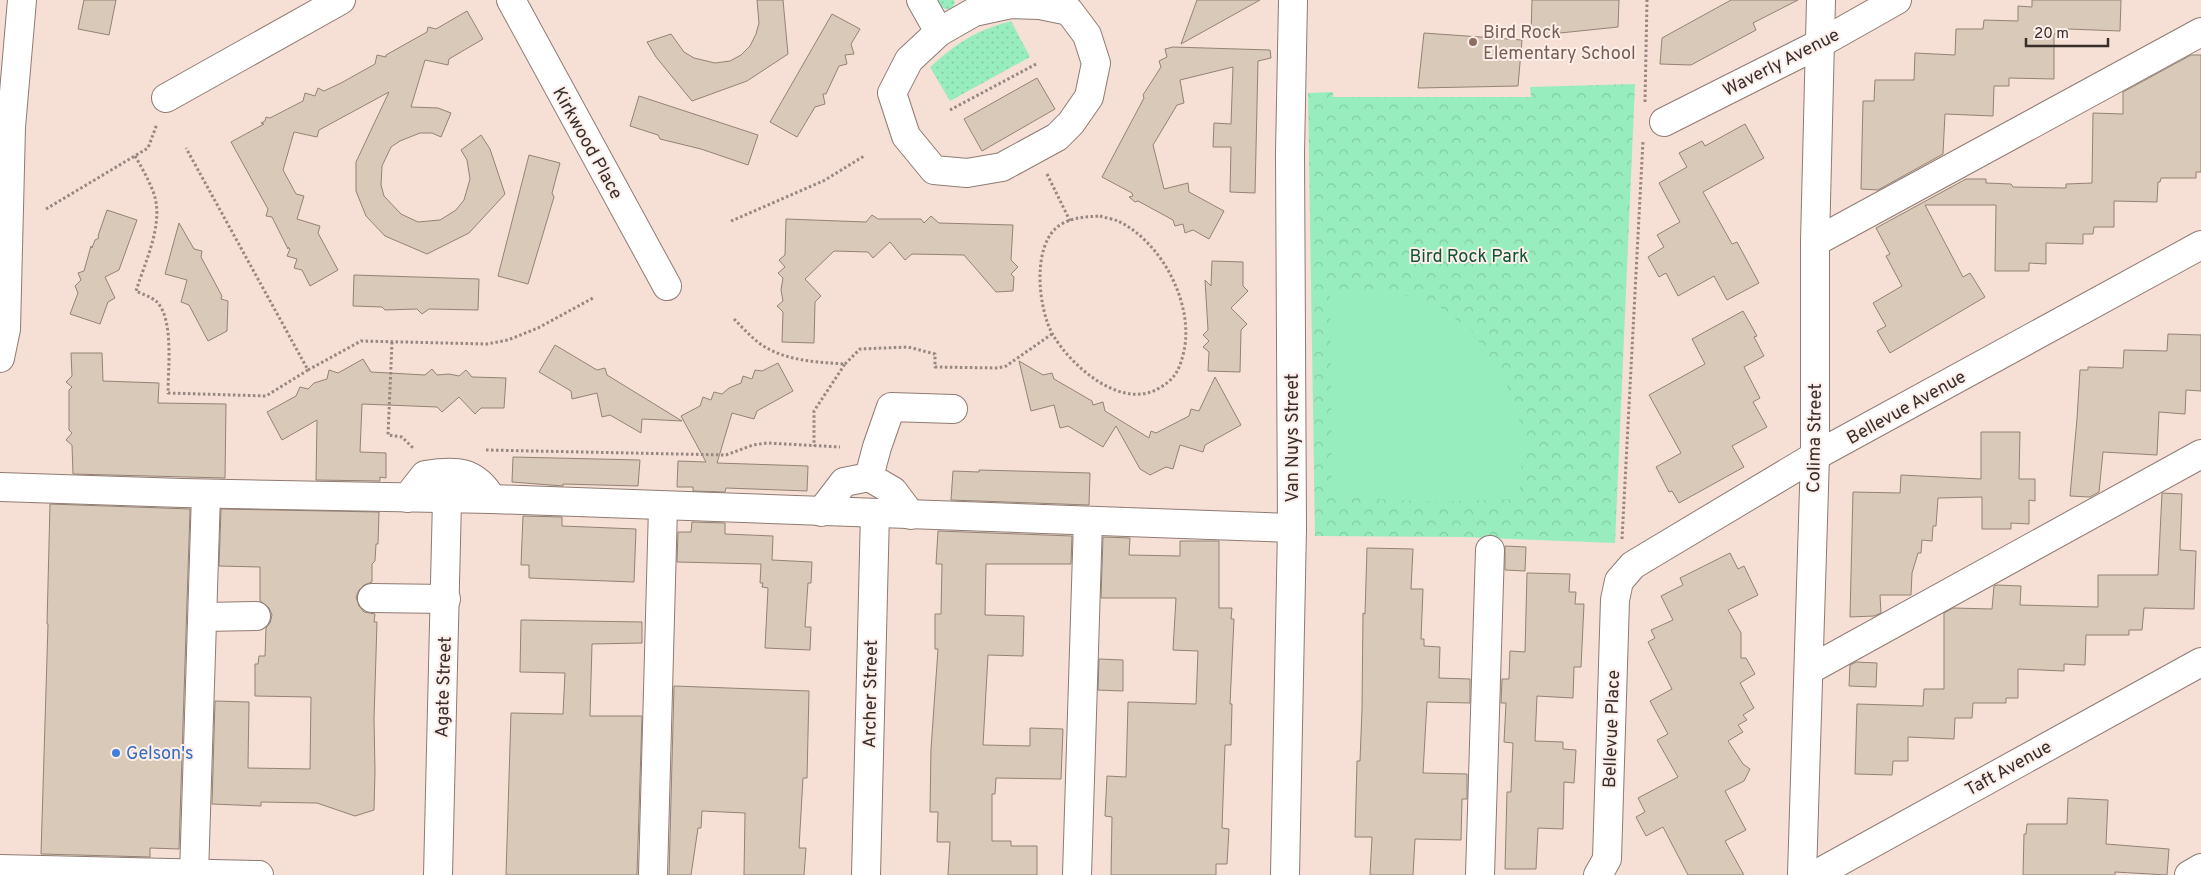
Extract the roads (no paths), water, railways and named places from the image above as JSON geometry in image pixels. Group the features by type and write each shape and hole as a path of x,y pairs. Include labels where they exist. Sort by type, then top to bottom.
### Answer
{"street":[{"path":"0,358 6,329 11,127 22,0"},
{"path":"166,98 341,0"},
{"name":"Kirkwood Place","path":"511,0 667,286"},
{"path":"921,0 939,32"},
{"name":"Van Nuys Street","path":"1285,875 1292,528 1290,153 1293,0"},
{"name":"Colima Street","path":"1802,875 1815,456 1815,242 1821,0"},
{"name":"Waverly Avenue","path":"1654,128 1819,44 1897,0"},
{"path":"1040,5 1069,11 1087,36 1096,62 1089,97 1071,123 1057,137 1002,167 966,173 934,170 906,136 892,93 909,60 971,6 1040,5"},
{"path":"1815,242 2201,32"},
{"name":"Bellevue Avenue","path":"1619,581 1633,566 1815,456 2201,244"},
{"path":"869,477 876,447 892,407 953,409"},
{"path":"1808,670 2201,454"},
{"path":"407,498 425,475 451,471 476,478 486,488 492,499"},
{"path":"821,512 844,482 869,477 893,491 911,515"},
{"path":"0,487 447,500 492,499 663,507 1292,528"},
{"path":"194,874 206,494"},
{"name":"Agate Street","path":"438,875 447,500"},
{"path":"653,875 663,507"},
{"name":"Archer Street","path":"866,875 875,513"},
{"path":"1078,875 1088,521"},
{"path":"1480,875 1490,550"},
{"name":"Bellevue Place","path":"1598,875 1607,858 1615,600 1619,581"},
{"path":"372,598 446,599"},
{"path":"203,617 256,616"},
{"name":"Taft Avenue","path":"1815,875 2201,662"},
{"path":"2189,875 2201,868"},
{"path":"0,869 259,875"}],"place":[{"name":"Bird Rock Elementary School","path":"1473,42"},
{"name":"Gelson's","path":"116,753"}],"park label":[{"name":"Bird Rock Park","path":"1469,256"}]}
